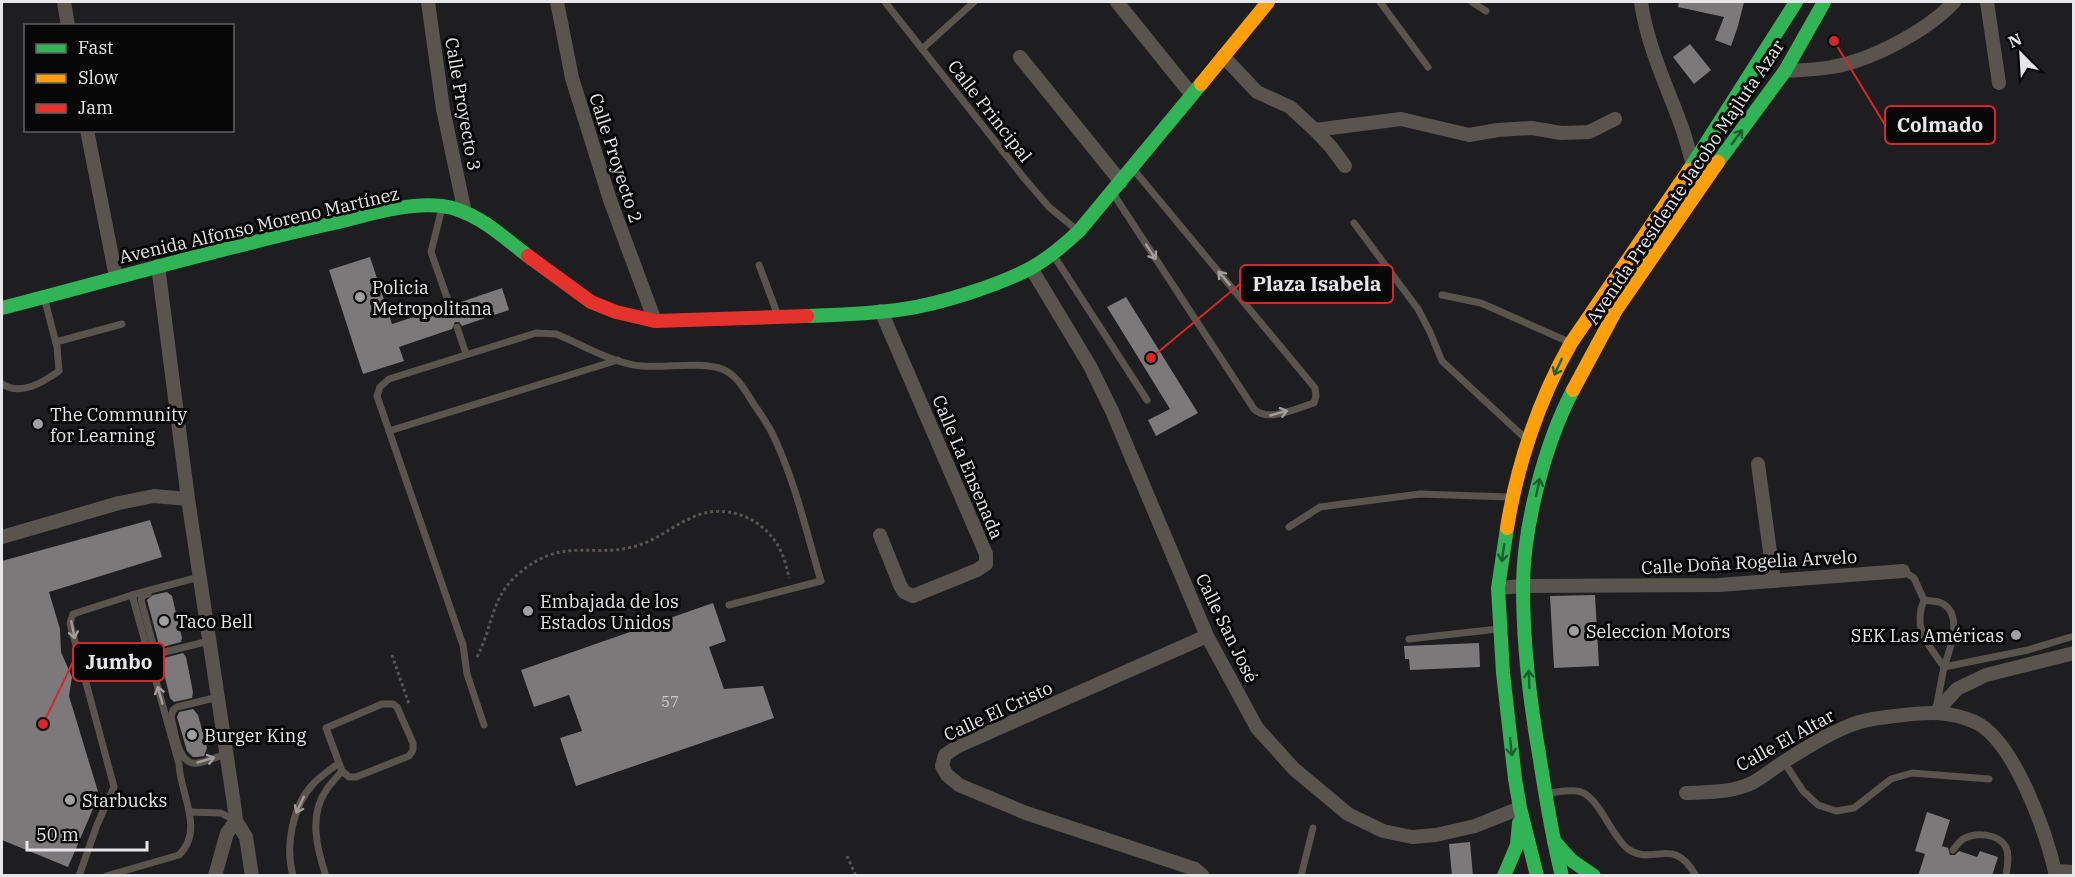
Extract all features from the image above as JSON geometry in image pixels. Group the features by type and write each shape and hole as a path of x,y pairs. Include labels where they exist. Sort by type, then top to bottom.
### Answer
{"main road":[{"name":"Avenida Presidente Jacobo Majluta Azar","path":"1537,876 1520,807 1503,673 1498,588 1512,497 1528,442 1558,366 1571,343 1693,165 1796,2"},
{"name":"Avenida Presidente Jacobo Majluta Azar","path":"1562,876 1553,840 1529,694 1523,586 1532,519 1541,475 1559,417 1616,310 1708,176 1785,71 1824,2"},
{"name":"Avenida Alfonso Moreno Martínez","path":"2,308 285,234 413,206 443,206 465,213 487,225 591,302 616,312 655,321 881,311 905,309 955,297 1031,268 1079,231 1265,3"},
{"path":"1504,876 1517,845 1520,807"},
{"path":"1553,840 1571,860 1594,876"}],"street":[{"path":"64,2 68,24"},
{"name":"Calle Proyecto 3","path":"428,2 443,109 465,213"},
{"name":"Calle Proyecto 2","path":"557,2 572,78 610,200 655,321"},
{"path":"1117,2 1192,95"},
{"path":"1641,2 1643,17 1658,67 1682,127 1693,165 1708,176"},
{"path":"1785,71 1833,67 1890,48 1942,15 1954,2"},
{"path":"1987,2 1999,83"},
{"path":"1223,56 1257,92 1290,107 1331,147 1345,166"},
{"path":"1020,57 1116,187"},
{"path":"1315,130 1401,119 1469,135 1532,128 1561,133 1589,132 1615,119"},
{"path":"87,132 116,277"},
{"path":"158,266 188,499 236,821 246,837 252,876"},
{"name":"Calle San José","path":"1031,268 1099,384 1207,636 1257,728 1294,769 1348,814 1383,831 1412,837 1436,835 1475,826 1520,807"},
{"name":"Calle La Ensenada","path":"880,535 900,585 904,592 913,596 977,570 986,564 986,554 881,311"},
{"path":"1758,464 1774,581"},
{"path":"2,537 119,503 154,496 188,499"},
{"name":"Calle Doña Rogelia Arvelo","path":"1498,588 1719,585 1903,571"},
{"name":"Calle El Cristo","path":"1203,876 1195,869 1026,813 959,785 947,775 942,766 945,755 958,746 1207,636"},
{"path":"1936,712 1957,689 1986,675 2073,653"},
{"name":"Calle El Altar","path":"1686,794 1725,792 1753,783 1817,741 1848,725 1880,718 1936,712 1954,715 1977,723 1993,737 2013,763 2032,800 2056,873"},
{"path":"215,876 227,833 236,821"},
{"path":"2056,873 2073,872"}],"lane":[{"name":"Calle Principal","path":"885,2 1024,178 1049,207 1079,231"},
{"path":"922,49 974,2"},
{"path":"1380,2 1428,67"},
{"path":"1472,2 1486,11"},
{"path":"1116,187 1254,409 1259,414 1268,416 1314,403 1315,388 1132,168"},
{"path":"443,206 431,252 450,306"},
{"path":"1354,223 1418,309 1442,361 1528,442"},
{"path":"1052,254 1147,400"},
{"path":"759,265 779,317"},
{"path":"1442,295 1481,303 1571,343"},
{"path":"2,384 9,389 29,387 59,371 56,342 44,297"},
{"path":"56,342 122,324"},
{"path":"457,327 466,354"},
{"path":"484,725 467,674 463,645 377,396 380,387 389,380 536,333 556,334 638,366 721,368 736,379 744,389 771,431 790,474 820,580 729,605"},
{"path":"389,431 618,360"},
{"path":"1289,527 1320,507 1420,494 1512,497"},
{"path":"1903,571 1914,578 1924,600 1919,613 1921,631 1944,667"},
{"path":"79,876 97,825 114,787 70,623 73,614 132,595 200,579"},
{"path":"200,579 144,595 141,599 154,648 161,653 209,641"},
{"path":"106,876 179,855 188,846 191,829 190,812 179,764 132,595"},
{"path":"1924,600 1939,602 1948,608 1953,621 1954,638 1944,667 1936,712"},
{"path":"1409,639 1500,628"},
{"path":"1944,667 2028,650 2073,636"},
{"path":"218,697 177,707 173,710 171,717 183,759 190,763 197,763 226,754"},
{"path":"382,704 393,704 400,712 413,743 413,750 409,756 356,777 349,777 342,771 339,763 326,728 382,704"},
{"path":"1784,762 1803,791 1818,806 1836,811 1854,808 1891,779 1911,773 1989,779"},
{"path":"293,876 290,868 291,839 299,803 315,782 339,763"},
{"path":"326,876 316,841 316,823 325,791 342,771"},
{"path":"1546,793 1578,791 1589,796 1613,833 1629,850 1642,853 1670,853 1682,857 1689,863 1696,876"},
{"path":"190,812 221,813 236,821"},
{"path":"1301,876 1313,828"},
{"path":"1953,850 1960,840 1970,836 1995,837 2006,847 2008,859 2006,876"}],"path":[{"path":"467,674 484,643 497,599 509,583 526,567 546,556 566,550 632,548 655,540 695,516 718,510 742,515 763,528 777,544 786,564 792,588"},
{"path":"392,656 409,704 400,712"},
{"path":"847,856 856,876"}],"building":[{"path":"1679,2 1744,2 1731,46 1715,40 1724,17 1678,7"},
{"path":"1690,44 1711,70 1694,84 1673,57"},
{"name":"Policia Metropolitana","path":"370,257 392,324 426,313 425,307 439,302 441,308 445,307 447,311 451,311 455,309 455,304 502,288 509,310 462,326 459,322 455,322 452,329 399,347 404,361 363,374 329,270"},
{"path":"1126,297 1198,413 1156,436 1148,420 1170,409 1107,307"},
{"path":"150,520 162,557 49,592 60,629 61,652 72,677 69,696 99,795 68,867 2,840 2,561"},
{"name":"Taco Bell","path":"167,592 172,596 182,638 181,642 162,647 159,645 147,600 153,595"},
{"name":"Seleccion Motors","path":"1595,595 1599,666 1554,668 1550,596"},
{"path":"713,603 726,641 709,647 724,689 763,686 774,718 576,786 560,738 582,731 569,695 534,707 521,670"},
{"path":"1479,643 1480,667 1410,670 1409,659 1405,659 1404,646"},
{"path":"183,653 186,657 193,692 192,698 174,702 170,698 162,665 164,658"},
{"name":"Burger King","path":"193,709 198,715 207,748 204,756 193,757 187,751 177,717 179,712"},
{"path":"1927,812 1950,820 1942,846 1948,848 1950,855 1955,855 1959,851 1977,857 1980,851 1998,857 1992,876 1918,876 1925,854 1915,851"},
{"path":"1470,842 1473,876 1452,876 1449,844"}],"traffic: fast":[{"path":"1689,170 1796,2"},
{"path":"1718,162 1785,71 1824,2"},
{"path":"807,316 892,311 918,306 986,287 1038,264 1079,231 1201,84"},
{"path":"2,308 248,243 385,210 414,206 442,206 466,213 488,225 528,256"},
{"path":"1562,876 1533,717 1526,652 1523,587 1531,512 1553,435 1573,390"},
{"path":"1507,528 1498,588 1503,673 1515,779 1537,876"},
{"path":"1504,876 1517,845 1519,823"},
{"path":"1554,841 1571,860 1594,876"}],"traffic: slow":[{"path":"1201,84 1268,2"},
{"path":"1573,390 1616,310 1718,162"},
{"path":"1507,528 1523,457 1539,410 1559,364 1689,170"}],"traffic: jam":[{"path":"528,256 591,302 616,312 655,321 807,316"}],"place":[{"name":"Colmado","path":"1834,41"},
{"name":"Policia Metropolitana","path":"360,297"},
{"name":"Plaza Isabela","path":"1151,358"},
{"name":"The Community for Learning","path":"38,424"},
{"name":"Embajada de los Estados Unidos","path":"528,611"},
{"name":"Taco Bell","path":"164,621"},
{"name":"Seleccion Motors","path":"1574,631"},
{"name":"SEK Las Américas","path":"2016,635"},
{"name":"Jumbo","path":"43,724"},
{"name":"Burger King","path":"192,735"},
{"name":"Starbucks","path":"70,800"}]}
